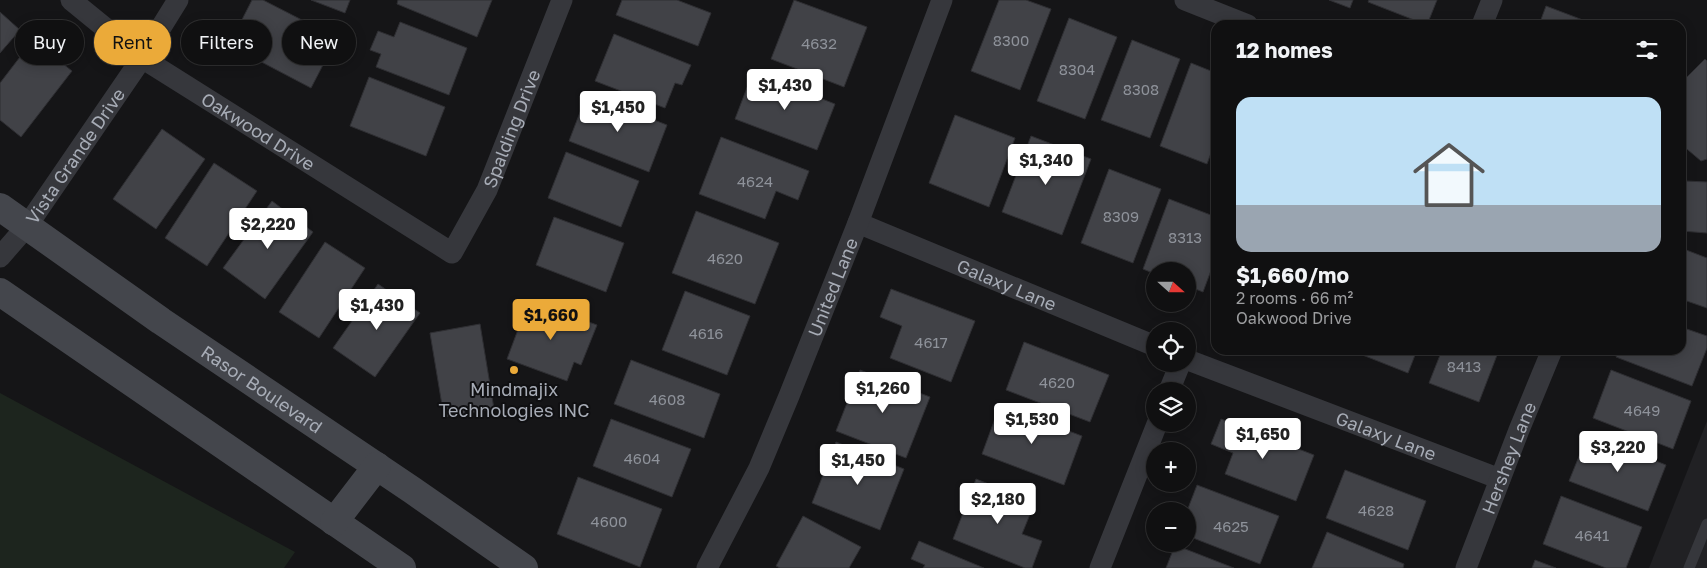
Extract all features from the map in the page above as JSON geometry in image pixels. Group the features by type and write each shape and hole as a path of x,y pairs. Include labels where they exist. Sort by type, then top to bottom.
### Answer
{"main road":[{"name":"Rasor Boulevard","path":"0,207 161,321 377,466 524,568"},
{"path":"0,292 402,568"},
{"path":"334,522 377,466"}],"street":[{"name":"Oakwood Drive","path":"72,0 96,20"},
{"name":"Vista Grande Drive","path":"166,20 178,0"},
{"name":"Spalding Drive","path":"452,253 487,190 562,0"},
{"name":"United Lane","path":"707,568 758,468 858,223 942,0"},
{"path":"1185,0 1235,20"},
{"path":"1484,20 1492,0"},
{"name":"Vista Grande Drive","path":"0,257 27,226 137,65"},
{"name":"Oakwood Drive","path":"153,65 452,253"},
{"name":"Galaxy Lane","path":"858,223 1146,342"},
{"name":"Hershey Lane","path":"1466,568 1550,355"},
{"name":"Galaxy Lane","path":"1196,363 1500,479"},
{"path":"1100,568 1154,432"}],"lane":[{"path":"1689,568 1707,524"}],"shaded area":[{"path":"0,393 295,552 284,568 0,568"},
{"path":"1707,421 1707,568 1649,568"}],"building":[{"path":"252,0 263,0 302,20 282,20 282,65 323,65 311,88 267,65 272,65 272,20 242,20"},
{"path":"311,0 350,0 345,13"},
{"path":"398,0 492,0 477,37 397,4"},
{"path":"622,0 677,0 711,13 698,46 616,15"},
{"path":"794,0 867,27 844,87 771,59"},
{"path":"999,0 1026,0 1051,9 1020,90 971,71"},
{"path":"1329,0 1353,0 1350,8"},
{"path":"1369,0 1437,0 1429,20 1414,20 1368,2"},
{"path":"1546,6 1583,20 1541,20"},
{"path":"0,12 15,26 15,36 0,53"},
{"path":"1069,18 1117,37 1085,119 1037,101"},
{"path":"400,22 467,48 449,95 376,67 381,54 370,50 378,31 394,37"},
{"path":"614,34 691,65 682,85 675,83 665,108 595,81"},
{"path":"1132,40 1180,59 1150,138 1101,120"},
{"path":"1705,59 1707,61 1707,159 1701,161 1686,148 1686,78"},
{"path":"15,63 15,65 64,65 72,71 21,137 0,120 0,83"},
{"path":"1191,63 1211,71 1211,153 1207,164 1160,146"},
{"path":"753,72 835,104 817,150 735,119"},
{"path":"369,77 445,107 426,156 350,126"},
{"path":"587,94 667,125 649,172 569,141"},
{"path":"955,115 1015,138 989,207 929,183"},
{"path":"162,129 205,159 156,229 113,199"},
{"path":"1031,136 1091,159 1062,235 1002,212"},
{"path":"721,137 809,171 798,200 776,191 765,219 699,194"},
{"path":"566,152 639,181 621,227 548,198"},
{"path":"214,163 257,191 207,266 165,238"},
{"path":"1109,169 1161,189 1133,263 1081,243"},
{"path":"1686,181 1707,182 1707,233 1686,231"},
{"path":"1169,199 1211,215 1211,270 1203,292 1196,289 1196,262 1146,262 1146,270 1143,269"},
{"path":"272,201 313,232 265,299 223,268"},
{"path":"696,211 779,243 755,304 672,273"},
{"path":"554,217 624,243 606,292 536,265"},
{"path":"325,242 365,268 319,338 279,312"},
{"path":"1686,250 1707,258 1707,308 1686,301"},
{"path":"378,284 420,313 375,377 333,348"},
{"path":"891,289 975,321 951,382 890,358 902,326 880,317"},
{"path":"685,291 750,316 727,375 662,350"},
{"path":"529,300 597,325 581,365 574,362 567,381 507,359"},
{"path":"480,324 494,409 444,417 430,333"},
{"path":"1686,329 1707,336 1707,348 1692,386 1616,357 1617,355 1686,355"},
{"path":"1024,342 1109,375 1090,422 1006,390"},
{"path":"1363,355 1415,355 1408,373"},
{"path":"1440,355 1497,355 1479,402 1429,383"},
{"path":"631,360 720,394 704,438 614,404"},
{"path":"860,370 930,397 906,458 836,431"},
{"path":"1611,370 1691,401 1673,449 1593,418"},
{"path":"1000,405 1082,436 1064,485 982,454"},
{"path":"611,419 691,449 672,497 593,466"},
{"path":"1221,419 1314,455 1296,501 1225,474 1233,453 1211,444"},
{"path":"1588,434 1666,465 1648,511 1569,481"},
{"path":"836,442 904,469 880,530 812,503"},
{"path":"1345,470 1426,501 1408,550 1326,518"},
{"path":"578,477 662,509 640,567 557,534"},
{"path":"976,479 1035,502 1022,534 1042,541 1032,568 1025,568 953,539"},
{"path":"1197,485 1279,516 1260,564 1196,539 1196,502 1190,502 1196,492"},
{"path":"1561,496 1642,527 1626,568 1606,568 1543,544"},
{"path":"803,516 861,547 849,568 780,568 776,566"},
{"path":"1327,532 1404,564 1403,568 1312,568"},
{"path":"919,541 984,568 923,568 925,565 911,559"},
{"path":"1172,552 1193,552 1234,568 1166,568"},
{"path":"1535,560 1556,568 1532,568"}],"place":[{"name":"Mindmajix Technologies INC","path":"514,370"}]}
